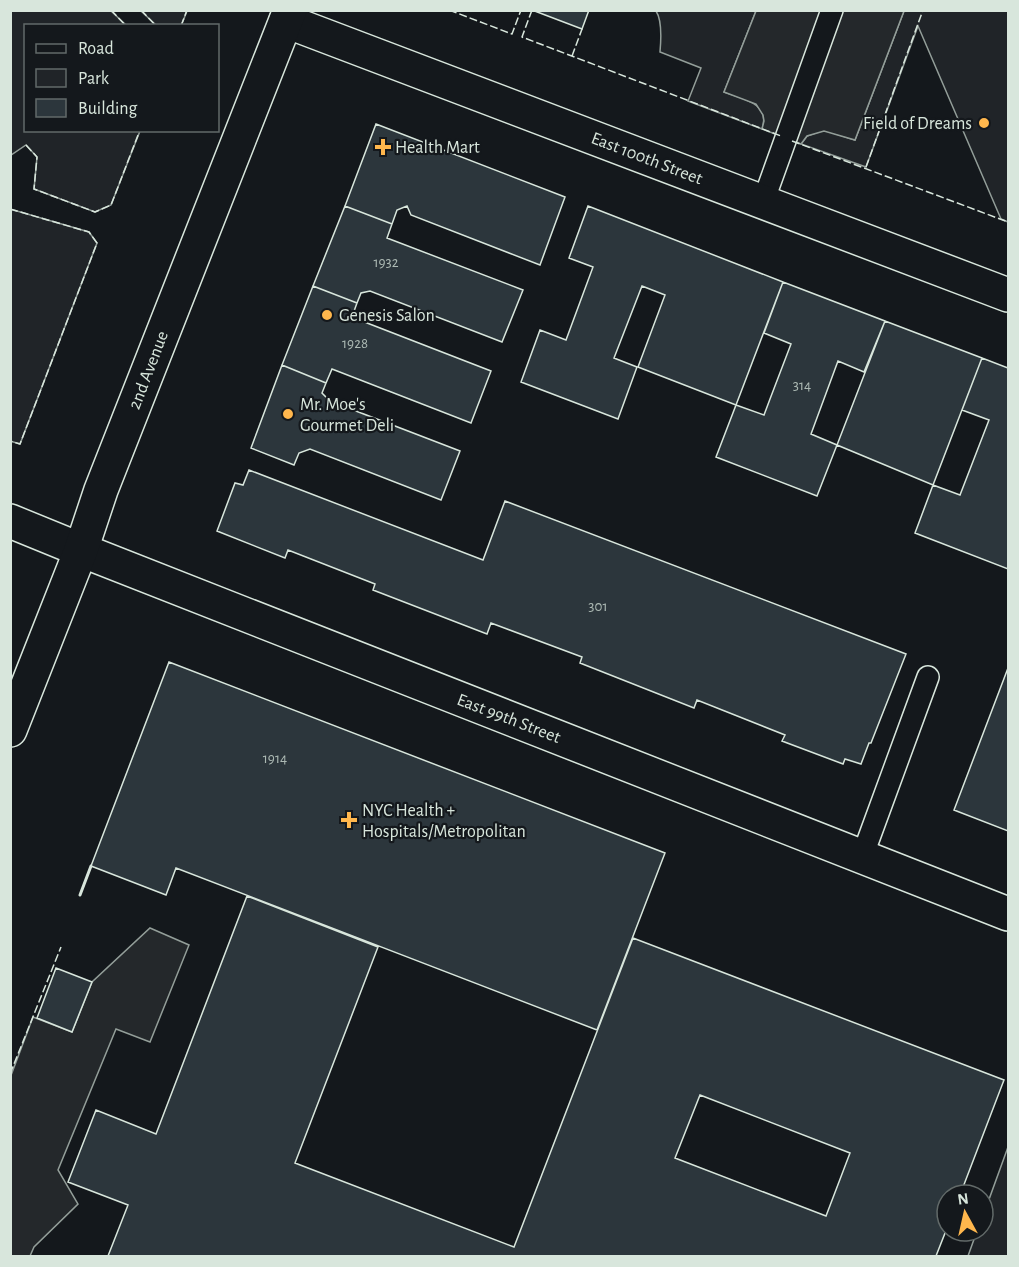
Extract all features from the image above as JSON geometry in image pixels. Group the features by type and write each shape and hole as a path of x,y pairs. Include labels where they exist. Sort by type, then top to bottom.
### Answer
{"street":[{"name":"East 100th Street","path":"288,16 763,202 1008,295"},
{"name":"2nd Avenue","path":"10,730 81,550 101,490 288,16"},
{"name":"East 99th Street","path":"10,521 1008,914"}],"lane":[{"path":"763,202 831,10"},
{"path":"862,857 928,677"}],"green space":[{"path":"11,10 111,11 125,24 24,24 24,132 140,132 111,205 95,212 34,189 37,157 26,145 11,155"},
{"path":"141,11 187,11 182,24 155,24"},
{"path":"656,11 756,11 724,92 754,103 763,113 762,129 688,101 701,68 660,52 660,25"},
{"name":"Field of Dreams","path":"904,11 1008,11 1008,222 1001,219 918,26 866,167 801,144 807,136 824,130 855,140"},
{"path":"10,209 89,232 97,243 20,444 10,441"},
{"path":"1008,1147 1008,1256 968,1256 973,1243 995,1243 995,1183"}],"shaded area":[{"path":"756,11 904,11 855,140 824,131 807,136 801,144 762,129 763,115 756,104 724,92"},
{"path":"150,928 189,945 150,1042 116,1029 58,1170 78,1204 34,1247 30,1256 11,1256 10,1078 33,1017 72,1032 92,982"}],"building":[{"path":"532,10 589,10 582,29"},
{"path":"376,124 565,197 540,265 411,215 407,206 397,210 392,224 345,206"},
{"path":"345,206 392,224 387,238 523,290 502,342 370,291 361,293 357,303 313,286"},
{"path":"588,206 783,282 736,405 638,367 665,295 642,286 614,358 637,367 618,419 521,382 540,330 566,340 593,267 569,258"},
{"path":"783,282 885,321 864,372 838,361 811,434 837,445 817,496 716,457 736,405 764,415 791,344 764,333"},
{"path":"313,286 357,303 353,314 362,321 491,371 471,423 332,369 326,383 282,365"},
{"path":"885,321 982,358 933,485 837,445"},
{"path":"982,358 1008,368 1008,569 915,533 933,485 960,495 989,420 962,410"},
{"path":"282,365 326,383 322,393 330,401 460,451 441,500 310,449 299,453 294,465 251,448"},
{"path":"249,470 483,560 505,501 906,654 861,764 845,759 843,764 782,741 785,735 697,700 694,708 580,663 582,657 491,623 487,634 373,590 375,584 288,550 285,558 217,531 235,483 243,485"},
{"path":"169,662 665,853 597,1030 176,868 166,895 91,866"},
{"path":"1008,668 1008,831 954,810"},
{"path":"247,896 378,947 295,1163 514,1247 633,938 1004,1080 965,1183 935,1183 935,1243 941,1243 936,1256 108,1256 128,1205 68,1182 96,1110 156,1134","holes":["700,1095 850,1153 826,1216 675,1158"]},
{"path":"56,968 92,982 72,1032 37,1018"}],"fence":[{"path":"111,10 124,24"},
{"path":"141,10 154,24"},
{"path":"182,24 187,10"},
{"path":"449,10 512,34 521,10"},
{"path":"532,10 522,37 781,136"},
{"path":"866,167 923,10"},
{"path":"572,56 582,29"},
{"path":"26,145 37,157 34,189 95,212 111,205 139,132"},
{"path":"792,141 1008,222"},
{"path":"10,209 89,232 97,243 20,444 10,441"},
{"path":"10,1074 61,947"}],"wall":[{"path":"80,895 91,866"}],"place":[{"name":"Field of Dreams","path":"984,123"},
{"name":"Health Mart","path":"383,147"},
{"name":"Genesis Salon","path":"327,315"},
{"name":"Mr. Moe's Gourmet Deli","path":"288,414"},
{"name":"NYC Health + Hospitals/Metropolitan","path":"349,820"}]}
